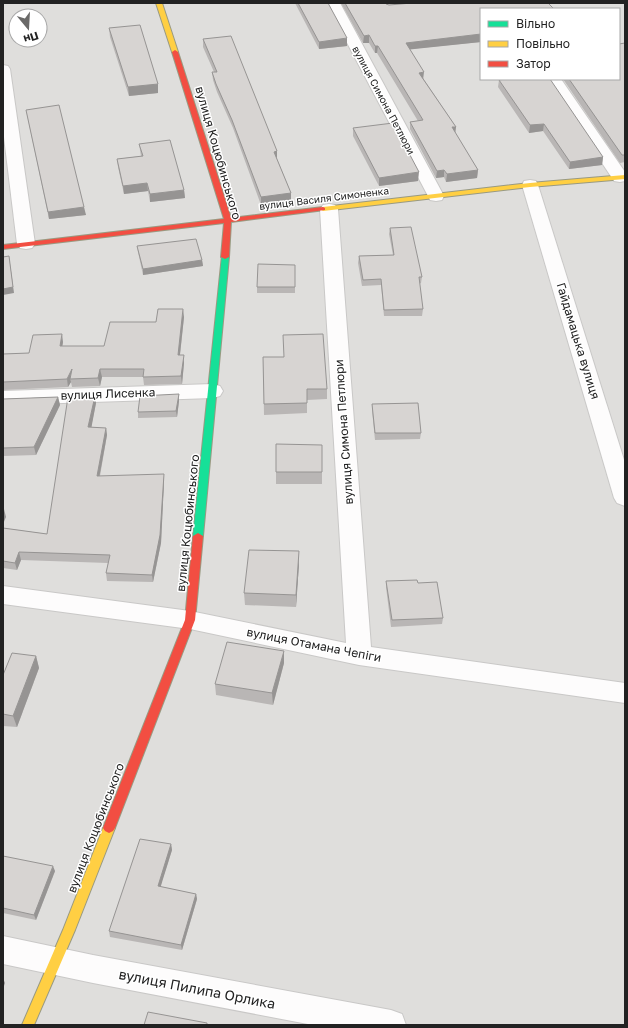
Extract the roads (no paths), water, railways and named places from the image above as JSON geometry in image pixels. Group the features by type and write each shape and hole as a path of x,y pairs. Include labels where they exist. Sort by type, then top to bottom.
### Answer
{"street":[{"name":"вулиця Коцюбинського","path":"28,1025 69,930 190,620 214,391 228,221 159,3"},
{"name":"вулиця Симона Петлюри","path":"333,3 436,196"},
{"path":"3,69 26,244"},
{"path":"554,80 622,177"},
{"name":"вулиця Василя Симоненка","path":"3,247 530,185 622,177"},
{"name":"Гайдамацька вулиця","path":"530,185 625,498"},
{"name":"вулиця Симона Петлюри","path":"329,209 358,655"},
{"name":"вулиця Лисенка","path":"3,398 214,391"},
{"name":"вулиця Отамана Чепіги","path":"3,594 190,620 358,655 625,693"},
{"name":"вулиця Пилипа Орлика","path":"3,950 392,1025"}]}
